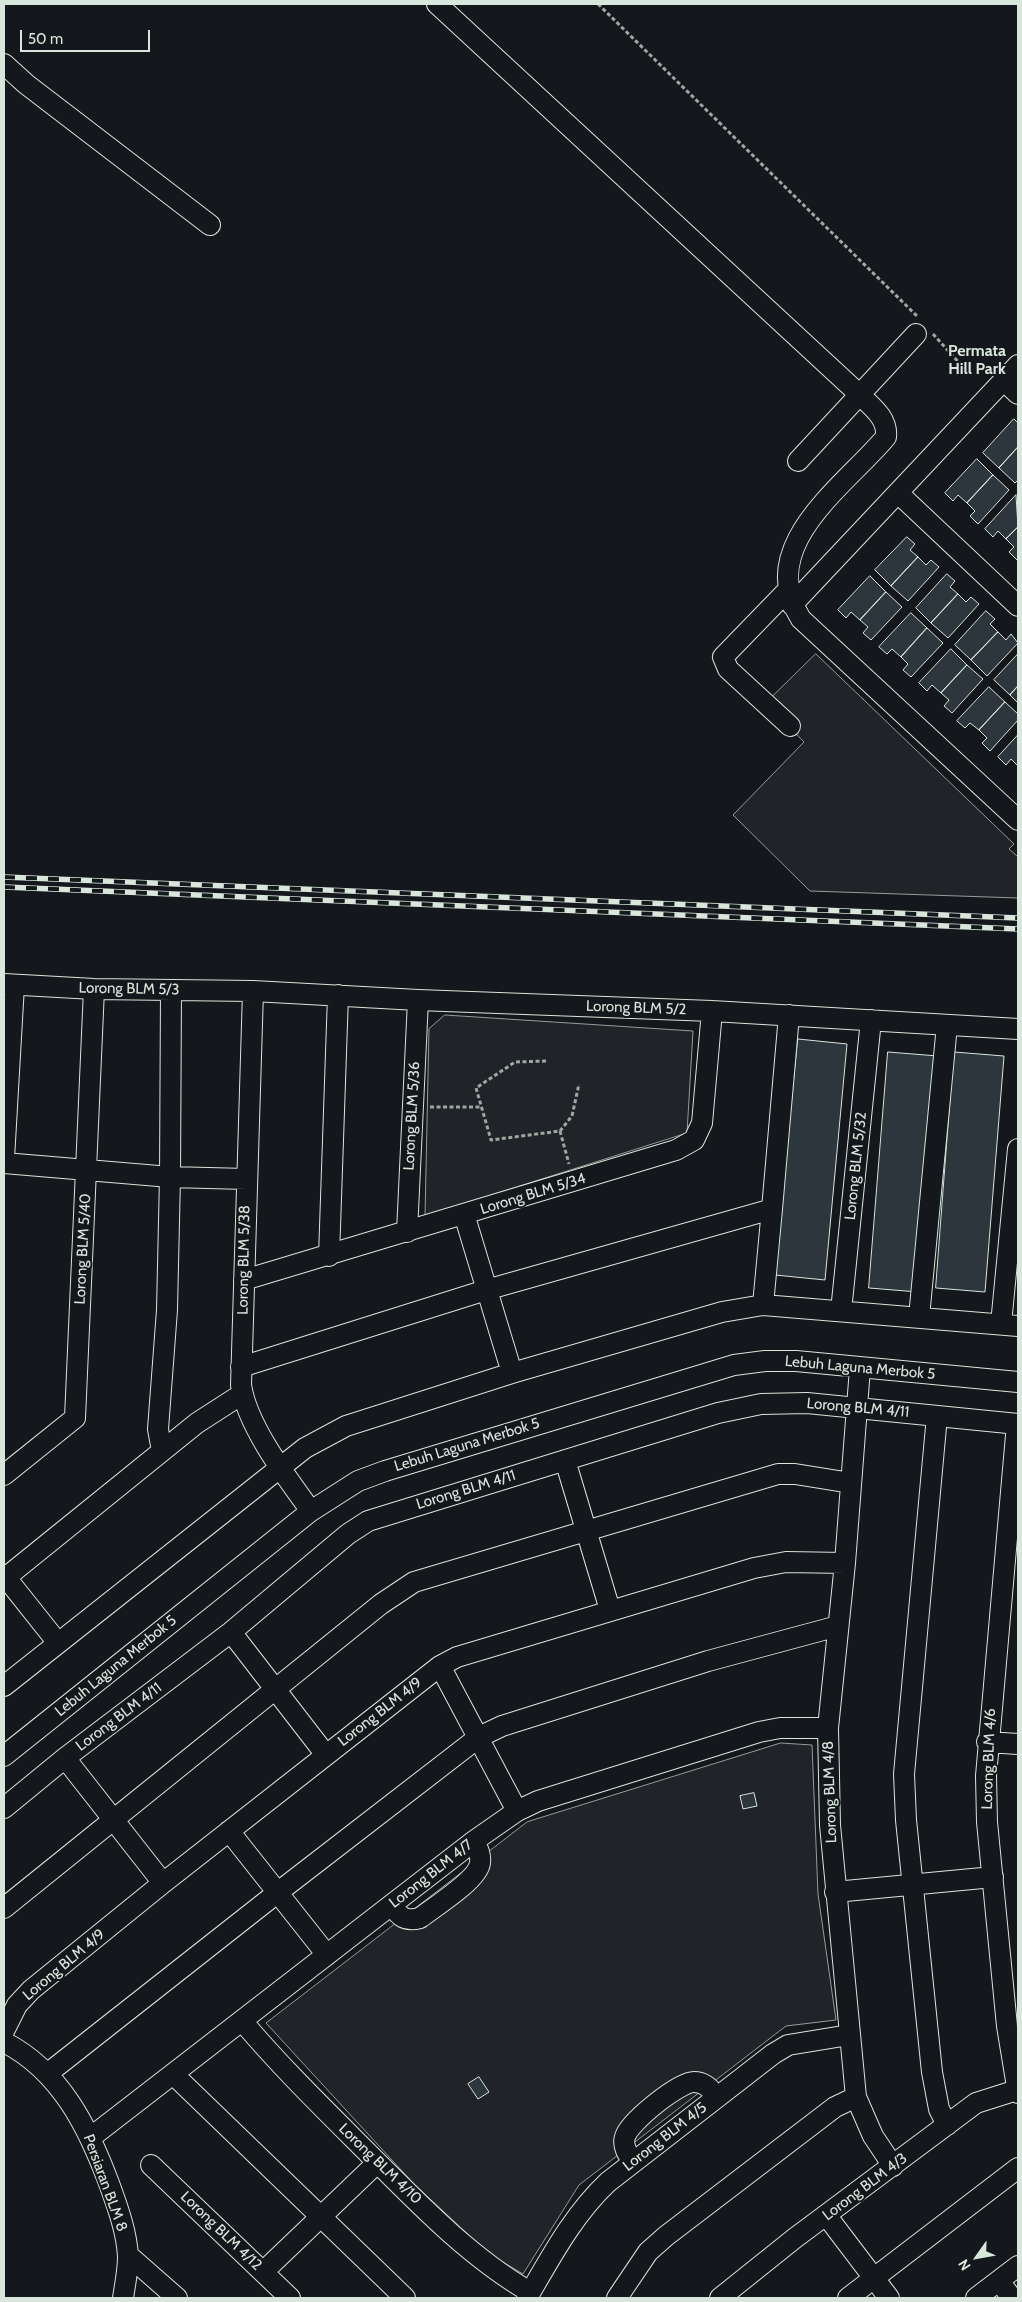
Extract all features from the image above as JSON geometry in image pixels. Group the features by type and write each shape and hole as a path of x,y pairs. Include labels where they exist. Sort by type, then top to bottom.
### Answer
{"street":[{"path":"436,4 860,395 884,420 887,427 886,437 810,517 798,537 788,566 790,598 801,619 1018,820"},
{"path":"4,64 26,84 210,225"},
{"path":"798,462 923,329"},
{"path":"790,726 728,669 723,657 790,598 1011,387 1018,365"},
{"path":"898,493 1018,606"},
{"path":"4,1159 9,985"},
{"name":"Lorong BLM 5/3","path":"9,985 94,989 253,991"},
{"name":"Lorong BLM 5/40","path":"4,1474 76,1418 94,989"},
{"path":"162,1451 158,1429 167,1310 171,990"},
{"name":"Lorong BLM 5/2","path":"253,991 418,1000 712,1011 1018,1029"},
{"name":"Lorong BLM 5/38","path":"253,991 246,1180 241,1367 242,1394 280,1468 310,1511"},
{"path":"329,1256 338,995"},
{"name":"Lorong BLM 5/36","path":"407,1232 418,1000"},
{"name":"Lorong BLM 5/34","path":"244,1280 574,1182 676,1150 694,1140 702,1123 712,1011"},
{"path":"763,1305 789,1015"},
{"name":"Lorong BLM 5/32","path":"841,1311 871,1020"},
{"path":"919,1317 947,1025"},
{"path":"4,1686 305,1448 346,1426 512,1373 722,1312 763,1305 1010,1325 1018,1149"},
{"path":"4,1163 170,1177 246,1180"},
{"path":"241,1367 486,1290 772,1209"},
{"path":"464,1214 512,1373"},
{"name":"Lebuh Laguna Merbok 5","path":"4,1756 310,1511 358,1481 385,1471 734,1365 765,1361 796,1361 1018,1382"},
{"name":"Lorong BLM 4/8","path":"860,1368 845,1563 828,1728 830,1825 856,2097 873,2136 893,2166"},
{"path":"58,1643 4,1577 197,1424 242,1394"},
{"name":"Lorong BLM 4/11","path":"4,1808 64,1758 231,1632 348,1534 368,1521 718,1414 761,1404 807,1403 1018,1424"},
{"path":"937,1416 904,1774 932,2072 940,2108 947,2125"},
{"name":"Lorong BLM 4/6","path":"1018,1424 987,1742 987,1813 1007,2026 1018,2092"},
{"path":"564,1460 610,1610"},
{"path":"4,1908 381,1604 414,1582 778,1474 795,1474 851,1483"},
{"name":"Lorong BLM 4/9","path":"4,2031 17,2005 31,1990 163,1883 440,1666 458,1657 754,1568 786,1562 845,1563"},
{"path":"47,2074 277,1892 479,1737 502,1726 690,1667 838,1626"},
{"path":"231,1632 326,1755"},
{"path":"440,1666 518,1811"},
{"name":"Lorong BLM 4/7","path":"90,2138 243,2022 474,1841 518,1811 538,1801 759,1732 780,1728 828,1728"},
{"path":"987,1742 1018,1744"},
{"path":"64,1758 163,1883"},
{"path":"229,1831 327,1955"},
{"path":"391,1905 400,1917 410,1920 420,1918 475,1876 480,1865 480,1851 474,1841"},
{"path":"835,1892 914,1887 993,1877"},
{"name":"Lorong BLM 4/10","path":"243,2022 278,2062 377,2163 467,2247 529,2295"},
{"name":"Lorong BLM 4/5","path":"529,2295 576,2218 590,2199 633,2162 717,2096 788,2045 849,2035"},
{"name":"Persiaran BLM 8","path":"4,2042 47,2074 73,2107 90,2138 119,2212 128,2255 123,2298"},
{"path":"174,2075 405,2298"},
{"path":"633,2162 626,2150 624,2137 632,2124 677,2087 693,2082 705,2084 717,2096"},
{"name":"Lorong BLM 4/3","path":"720,2298 826,2215 976,2103 1018,2092"},
{"path":"617,2298 648,2252 666,2236 835,2107 856,2097"},
{"path":"263,2272 377,2163"},
{"name":"Lorong BLM 4/12","path":"151,2165 290,2298"},
{"path":"848,2298 1018,2168"},
{"path":"826,2215 889,2298"},
{"path":"128,2255 177,2298"},
{"path":"976,2298 1018,2266"},
{"path":"999,2281 1012,2298"}],"path":[{"path":"598,4 961,365"},
{"path":"546,1061 515,1062 476,1088 491,1140 560,1131 572,1116 579,1084"},
{"path":"412,1107 482,1108"},
{"path":"560,1131 574,1182"}],"shaded area":[{"path":"816,654 1014,844 1009,849 1018,857 1018,898 810,891 733,815 804,742 766,703"},
{"path":"445,1015 693,1031 687,1133 425,1216 429,1029"},
{"path":"781,1743 812,1745 818,1894 836,2020 786,2026 579,2185 523,2274 489,2254 414,2184 266,2023 527,1822"}],"building":[{"path":"1014,419 1018,423 1018,447 999,468 983,453"},
{"path":"1018,447 1018,480 1015,483 999,468"},
{"path":"977,459 993,475 967,503 958,495 953,501 945,493"},
{"path":"993,475 1009,490 978,524 970,516 975,511 967,503"},
{"path":"1016,495 1018,527 1006,539 998,531 993,537 985,529"},
{"path":"1018,527 1017,560 1009,552 1014,547 1006,539"},
{"path":"907,537 915,544 910,550 918,557 891,586 875,570"},
{"path":"918,557 926,565 931,560 939,567 908,601 891,586"},
{"path":"947,574 955,581 950,587 958,594 931,623 916,608"},
{"path":"870,576 886,592 860,620 851,612 846,618 838,610"},
{"path":"886,592 902,607 871,640 863,633 868,627 860,620"},
{"path":"958,594 966,602 971,597 979,604 948,638 931,623"},
{"path":"986,611 995,619 990,624 998,632 971,660 955,645"},
{"path":"911,613 927,628 901,657 892,649 887,654 879,647"},
{"path":"927,628 943,643 911,677 903,670 908,664 901,657"},
{"path":"998,632 1006,640 1011,634 1018,643 987,676 971,660"},
{"path":"951,649 967,665 941,693 932,685 927,691 919,683"},
{"path":"1018,654 1018,686 1010,695 994,680"},
{"path":"967,665 983,679 952,713 944,706 949,700 941,693"},
{"path":"1018,686 1018,703 1010,695"},
{"path":"989,687 1005,702 979,730 970,723 965,728 957,721"},
{"path":"1005,702 1018,714 1018,720 990,751 982,743 987,738 979,730"},
{"path":"1018,735 1018,766 1011,759 1006,765 998,757"},
{"path":"798,1039 847,1044 825,1280 775,1275"},
{"path":"888,1052 938,1056 918,1292 869,1288"},
{"path":"954,1052 1004,1056 985,1292 936,1288"},
{"path":"754,1793 757,1806 743,1809 740,1796"},
{"path":"479,2077 489,2092 478,2099 468,2084"}],"railway":[{"path":"4,877 1018,918"},
{"path":"4,887 1018,929"}],"district":[{"name":"Permata Hill Park","path":"977,360"}]}
